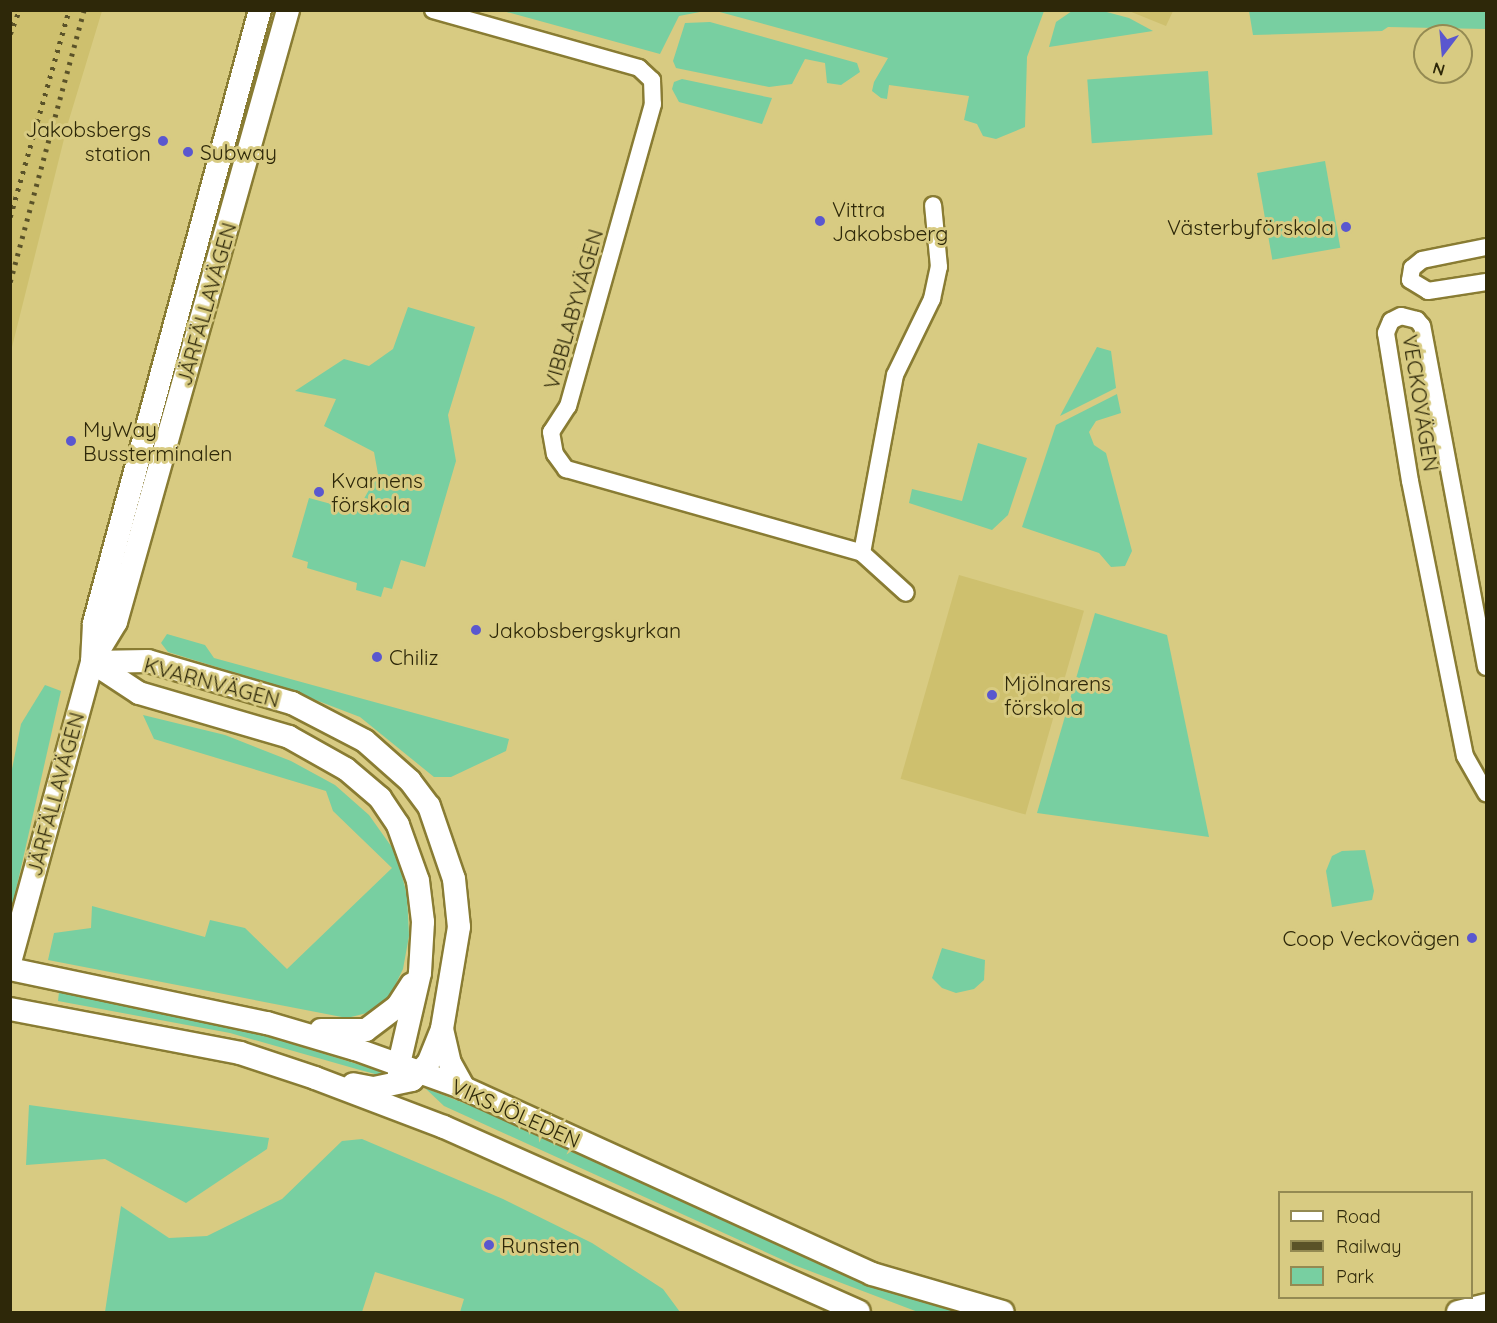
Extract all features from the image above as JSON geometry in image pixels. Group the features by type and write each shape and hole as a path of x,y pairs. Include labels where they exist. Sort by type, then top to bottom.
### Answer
{"street":[{"name":"JÄRFÄLLAVÄGEN","path":"10,962 92,662 94,623 260,10"},
{"name":"JÄRFÄLLAVÄGEN","path":"92,662 116,622 288,10"},
{"name":"VIBBLABYVÄGEN","path":"433,10 639,68 652,80 653,106 568,406 551,432 555,454 566,469 862,552 906,593"},
{"path":"862,552 896,375 932,299 939,267 933,205"},
{"path":"1486,247 1422,260 1412,268 1410,280 1428,291 1486,282"},
{"name":"VECKOVÄGEN","path":"1486,667 1422,326 1417,320 1401,316 1391,321 1386,333 1410,481 1465,756 1486,793"},
{"name":"KVARNVÄGEN","path":"92,662 148,661 292,703 365,741 410,781 429,806 454,879 459,927 442,1029 450,1063 464,1088"},
{"name":"KVARNVÄGEN","path":"92,662 139,693 289,737 346,769 380,798 398,825 418,881 423,922 420,973 407,1074"},
{"name":"VIKSJÖLEDEN","path":"10,969 62,978 267,1023 407,1074 464,1088 872,1274 1003,1312"},
{"path":"267,1023 339,1032 366,1030 396,1007 420,973"},
{"name":"VIKSJÖLEDEN","path":"10,1009 240,1053 315,1078 444,1127 710,1249 859,1312"},
{"name":"KVARNVÄGEN","path":"407,1074 442,1029"},
{"path":"315,1078 373,1088 407,1074 444,1127"},
{"path":"1458,1312 1486,1305"}],"shaded area":[{"path":"11,10 102,11 68,123 11,351"},
{"path":"1129,11 1173,11 1166,26"},
{"name":"Mjölnarens förskola","path":"959,575 1084,611 1026,815 901,779"}],"green space":[{"path":"503,11 705,11 679,16 660,54"},
{"path":"716,11 1044,11 1027,57 1025,127 996,139 983,136 977,124 964,120 969,96 889,85 887,99 881,98 872,91 874,82 888,58"},
{"path":"1072,11 1103,11 1129,18 1153,31 1049,47 1056,22"},
{"path":"1249,11 1486,11 1486,29 1473,29 1473,24 1413,24 1413,28 1388,27 1382,31 1253,35"},
{"path":"710,22 857,63 860,72 841,85 827,83 825,63 805,59 792,84 769,87 676,68 673,61 685,23"},
{"path":"1208,71 1212,135 1092,143 1087,79"},
{"path":"682,79 772,98 762,124 679,102 672,89 674,82"},
{"path":"1325,161 1340,248 1272,260 1257,173"},
{"path":"408,307 475,327 448,415 456,461 425,567 401,560 392,589 384,587 381,597 356,590 357,583 307,568 308,562 292,557 309,498 357,511 378,474 374,452 324,426 336,399 295,391 344,359 369,366 393,349"},
{"path":"1097,347 1111,351 1116,388 1060,416"},
{"path":"1117,394 1121,413 1096,421 1089,432 1094,445 1106,453 1132,551 1125,566 1111,567 1099,553 1022,527 1056,425"},
{"path":"978,443 1027,458 1008,515 992,530 909,503 912,489 962,501"},
{"path":"1095,613 1167,635 1209,837 1037,813"},
{"path":"167,634 205,645 214,658 509,739 506,751 451,777 434,777 360,717 287,689 168,652 161,643"},
{"path":"45,685 61,691 11,912 11,774 21,724"},
{"path":"143,715 225,735 291,761 335,785 369,815 396,853 407,895 409,936 403,969 390,996 371,1012 347,1018 48,960 54,933 91,928 92,906 205,937 210,920 245,928 287,969 392,868 333,811 326,791 154,739"},
{"path":"1365,850 1374,891 1372,900 1332,907 1326,871 1332,856 1342,851"},
{"path":"942,948 985,960 984,980 974,989 956,993 942,988 932,978"},
{"path":"59,992 247,1030 383,1072 379,1075 230,1033 58,1001"},
{"path":"425,1088 523,1126 870,1285 963,1312 918,1312 794,1265 444,1106"},
{"path":"29,1105 269,1138 267,1149 186,1203 105,1159 26,1165"},
{"path":"362,1139 503,1199 592,1243 663,1289 680,1312 460,1312 464,1299 375,1272 362,1312 105,1312 121,1206 169,1238 207,1236 282,1199 342,1141"}],"railway":[{"path":"10,34 19,10"},
{"path":"10,217 69,10"},
{"path":"10,282 84,10"}],"place":[{"name":"Jakobsbergs station","path":"163,141"},
{"name":"Subway","path":"188,152"},
{"name":"Vittra Jakobsberg","path":"820,221"},
{"name":"Västerbyförskola","path":"1346,227"},
{"name":"MyWay Bussterminalen","path":"71,441"},
{"name":"Kvarnens förskola","path":"319,492"},
{"name":"Jakobsbergskyrkan","path":"476,630"},
{"name":"Chiliz","path":"377,657"},
{"name":"Mjölnarens förskola","path":"992,695"},
{"name":"Coop Veckovägen","path":"1472,938"},
{"name":"Runsten","path":"489,1245"}]}
